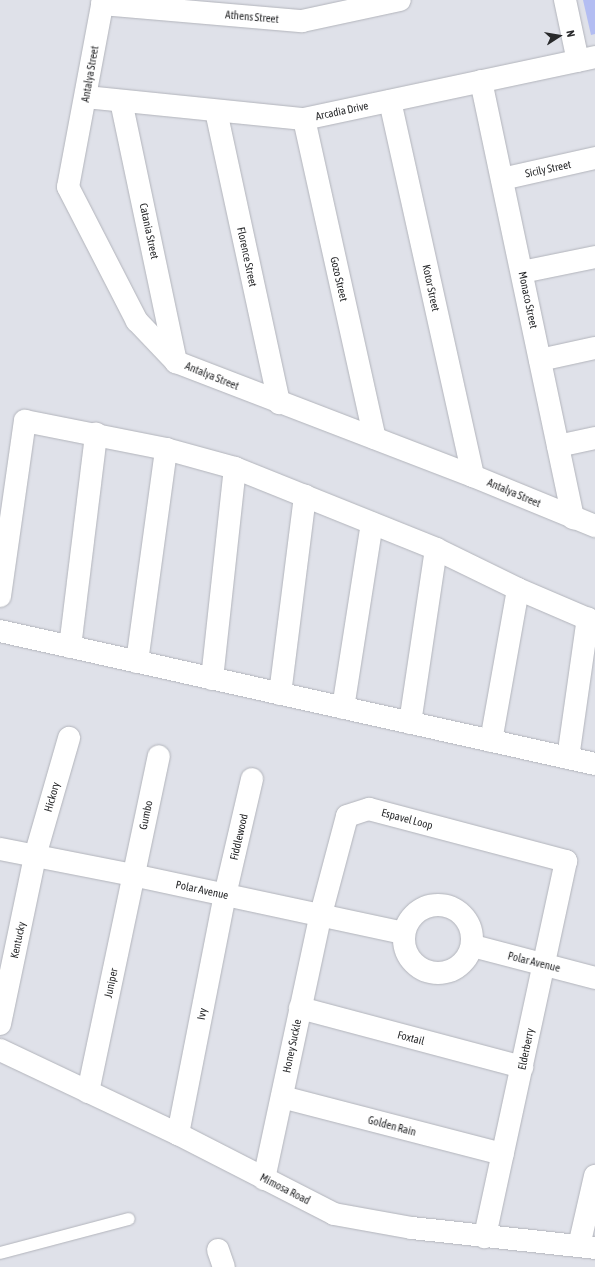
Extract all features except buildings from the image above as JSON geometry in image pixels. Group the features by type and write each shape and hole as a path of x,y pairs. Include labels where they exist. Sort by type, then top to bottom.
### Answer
{"street":[{"name":"Athens Street","path":"102,2 302,21 400,0"},
{"path":"565,0 587,59"},
{"name":"Antalya Street","path":"102,2 86,97 68,186 137,321 176,362 279,403 473,476 595,526"},
{"name":"Arcadia Drive","path":"86,97 304,119 587,59"},
{"name":"Monaco Street","path":"481,81 573,518"},
{"name":"Catania Street","path":"122,101 176,362"},
{"name":"Kotor Street","path":"390,101 473,476"},
{"name":"Florence Street","path":"216,111 279,403"},
{"name":"Gozo Street","path":"304,119 375,438"},
{"name":"Sicily Street","path":"502,179 595,158"},
{"path":"522,272 595,257"},
{"path":"540,360 595,348"},
{"path":"0,596 25,421 166,449 235,468 436,550 518,589 592,620 568,758"},
{"path":"70,647 96,434"},
{"path":"558,446 595,438"},
{"path":"138,662 166,449"},
{"path":"212,679 235,468"},
{"path":"280,694 305,496"},
{"path":"343,708 372,523"},
{"path":"410,723 436,550"},
{"path":"491,741 518,589"},
{"path":"0,631 595,764"},
{"name":"Hickory","path":"35,856 69,738"},
{"name":"Gumbo","path":"133,875 159,756"},
{"name":"Fiddlewood","path":"225,894 252,779"},
{"name":"Espavel Loop","path":"321,914 347,816 370,809 566,861"},
{"name":"Polar Avenue","path":"0,849 225,894 404,933"},
{"name":"Kentucky","path":"0,1024 35,856"},
{"name":"Elderberry","path":"485,1237 566,861"},
{"name":"Juniper","path":"88,1092 133,875"},
{"name":"Ivy","path":"178,1134 225,894"},
{"path":"431,905 445,905 458,911 467,920 472,933 473,946 467,959 458,968 445,974 432,974 419,968 410,959 404,946 404,933 410,920 419,910 431,905"},
{"name":"Honey Suckle","path":"264,1179 321,914"},
{"name":"Polar Avenue","path":"473,946 595,978"},
{"name":"Foxtail","path":"300,1008 522,1067"},
{"name":"Mimosa Road","path":"0,1050 178,1134 334,1214 412,1228 587,1247"},
{"name":"Golden Rain","path":"282,1097 503,1154"},
{"path":"587,1247 595,1176"}],"lane":[{"path":"0,1252 129,1219"}],"shaded area":[{"path":"583,0 595,0 595,34 591,35"}]}
